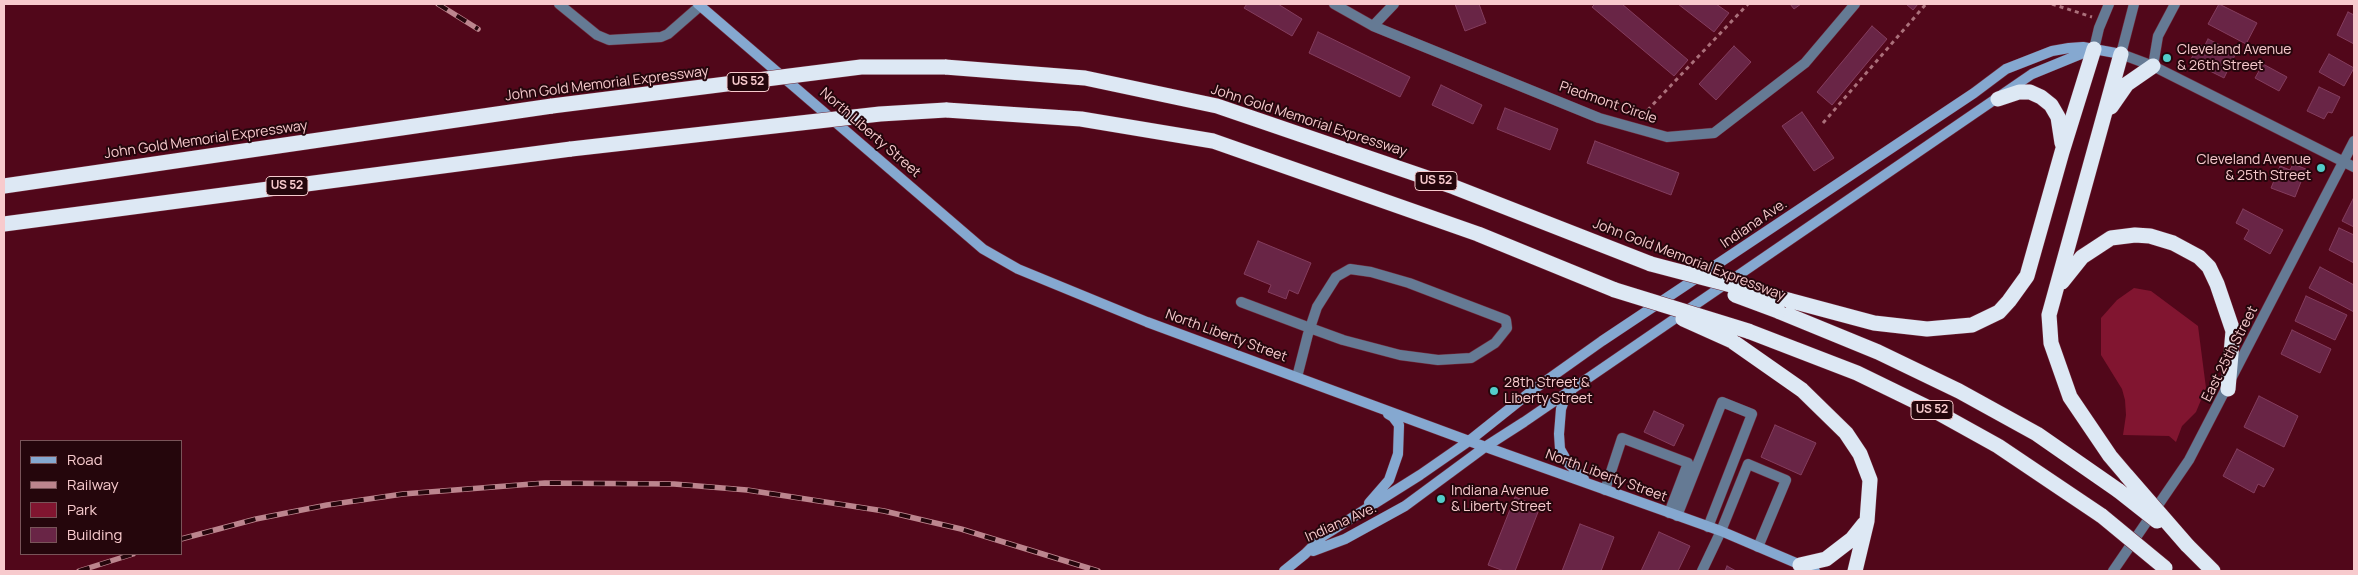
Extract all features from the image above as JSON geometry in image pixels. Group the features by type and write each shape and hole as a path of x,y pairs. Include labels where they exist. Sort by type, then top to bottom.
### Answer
{"highway":[{"path":"1783,305 1874,323 1927,329 1949,329 1986,320 2010,301 2027,276 2062,152 2094,49"},
{"path":"2121,54 2049,315 2051,344 2056,364 2070,397 2110,456 2187,546"},
{"path":"2101,129 2113,102 2127,84 2153,66"},
{"name":"John Gold Memorial Expressway","path":"4,186 552,106 861,67 945,67 1085,78 1217,106 1454,187 1651,264 1783,305 1959,391 2037,434 2119,491 2187,546 2213,571"},
{"path":"1998,99 2010,93 2030,92 2051,105 2058,117 2062,133 2062,152"},
{"name":"US 52","path":"4,224 571,149 880,114 946,110 1081,119 1213,141 1478,234 1615,290 1748,331 1857,374 1935,411 1998,446 2102,516 2167,570"},
{"path":"2057,289 2082,257 2111,238 2136,235 2150,236 2182,248 2199,258 2209,267 2224,299 2233,331 2228,389"},
{"path":"1615,290 1732,341 1802,390 1846,433 1860,454 1870,480 1867,521 1855,571"},
{"path":"1800,565 1826,559 1852,539 1867,521"}],"main road":[{"name":"North Liberty Street","path":"699,5 983,249 1018,269 1096,302 1484,447 1721,531 1816,571"},
{"name":"Indiana Ave.","path":"1305,554 1323,536 1420,476 1469,441 1526,395 1602,341 1958,104 2006,69 2052,51 2069,48 2094,49 2121,54"},
{"name":"Indiana Ave.","path":"1305,554 1375,525 1405,506 1484,447 1998,99 2032,74 2094,49"},
{"path":"1584,380 1565,398 1561,409 1560,449 1568,463 1593,485"},
{"path":"1358,513 1389,480 1395,468 1398,454 1399,425 1394,417 1367,403"},
{"path":"1284,571 1305,554"}],"street":[{"path":"559,4 597,35 609,40 661,37 668,34 699,5"},
{"name":"Piedmont Circle","path":"1334,4 1373,26 1599,118 1667,137 1714,133 1805,63 1855,4"},
{"path":"1373,26 1394,4"},
{"path":"2094,49 2108,4"},
{"path":"2134,4 2121,54 2153,66 2354,167"},
{"path":"2153,66 2158,36 2175,4"},
{"name":"East 25th Street","path":"2113,571 2189,460 2228,389 2354,141"},
{"path":"1240,302 1310,328 1343,340 1400,355 1438,360 1471,358 1495,344 1507,328 1506,320 1390,277 1350,269 1336,278 1327,290 1310,328 1297,377"},
{"path":"1673,514 1722,402 1752,414 1708,527"},
{"path":"1605,490 1622,438 1688,462 1673,514"},
{"path":"1702,571 1721,531 1748,464 1786,480 1758,547"}],"path":[{"path":"1633,127 1748,4"},
{"path":"1823,123 1926,4"},
{"path":"2052,4 2102,20"}],"green space":[{"path":"2134,288 2151,291 2198,326 2206,388 2196,412 2182,426 2176,442 2169,436 2123,435 2126,415 2122,389 2101,355 2101,318 2117,300"}],"building":[{"path":"1247,4 1278,4 1302,19 1292,36 1244,8"},
{"path":"1455,4 1479,4 1486,23 1465,31"},
{"path":"1595,4 1622,4 1688,60 1674,76 1592,7"},
{"path":"1678,4 1716,4 1729,13 1714,32"},
{"path":"1790,4 1801,4 1794,9"},
{"path":"1906,4 1918,4 1913,10"},
{"path":"2219,4 2257,23 2246,44 2208,24"},
{"path":"2348,12 2354,15 2354,44 2337,35"},
{"path":"1872,26 1887,39 1832,105 1817,92"},
{"path":"1318,32 1410,77 1400,97 1309,53"},
{"path":"2208,39 2236,53 2224,78 2190,61 2199,44 2204,47"},
{"path":"1734,46 1751,62 1716,100 1699,84"},
{"path":"2329,54 2354,68 2344,86 2319,72"},
{"path":"2263,64 2287,77 2279,91 2255,78"},
{"path":"1441,85 1482,105 1473,124 1432,105"},
{"path":"2319,87 2340,97 2332,113 2328,112 2324,119 2307,111"},
{"path":"1505,108 1558,129 1550,150 1497,129"},
{"path":"1802,112 1834,158 1814,171 1782,126"},
{"path":"1595,141 1679,173 1671,195 1587,163"},
{"path":"2293,164 2306,169 2295,197 2271,188 2280,166 2290,170"},
{"path":"2354,197 2354,227 2342,221"},
{"path":"2243,209 2283,230 2270,254 2244,239 2249,230 2236,223"},
{"path":"2339,228 2354,235 2354,263 2329,250"},
{"path":"1258,241 1311,263 1298,294 1289,290 1286,299 1268,292 1271,285 1244,274"},
{"path":"2320,267 2354,285 2354,312 2309,288"},
{"path":"2306,296 2347,315 2335,340 2295,321"},
{"path":"2292,330 2331,349 2320,373 2281,354"},
{"path":"2259,396 2298,416 2284,447 2244,427"},
{"path":"1654,411 1684,425 1674,446 1644,432"},
{"path":"1775,425 1816,443 1801,475 1761,457"},
{"path":"2237,449 2274,469 2264,487 2258,484 2254,493 2223,476"},
{"path":"1515,497 1540,507 1515,571 1504,571 1488,565"},
{"path":"1580,524 1614,537 1601,571 1562,571"},
{"path":"1659,532 1690,546 1678,571 1641,571"},
{"path":"1727,566 1736,571 1725,571"}],"railway":[{"path":"438,4 478,29"},
{"path":"182,539 256,519 327,505 403,494 545,483 674,484 747,490 884,511 961,529 1098,571"},
{"path":"79,571 130,555"}],"place":[{"name":"Cleveland Avenue & 26th Street","path":"2167,58"},
{"name":"Cleveland Avenue & 25th Street","path":"2321,168"},
{"name":"28th Street & Liberty Street","path":"1494,391"},
{"name":"Indiana Avenue & Liberty Street","path":"1441,499"}]}
